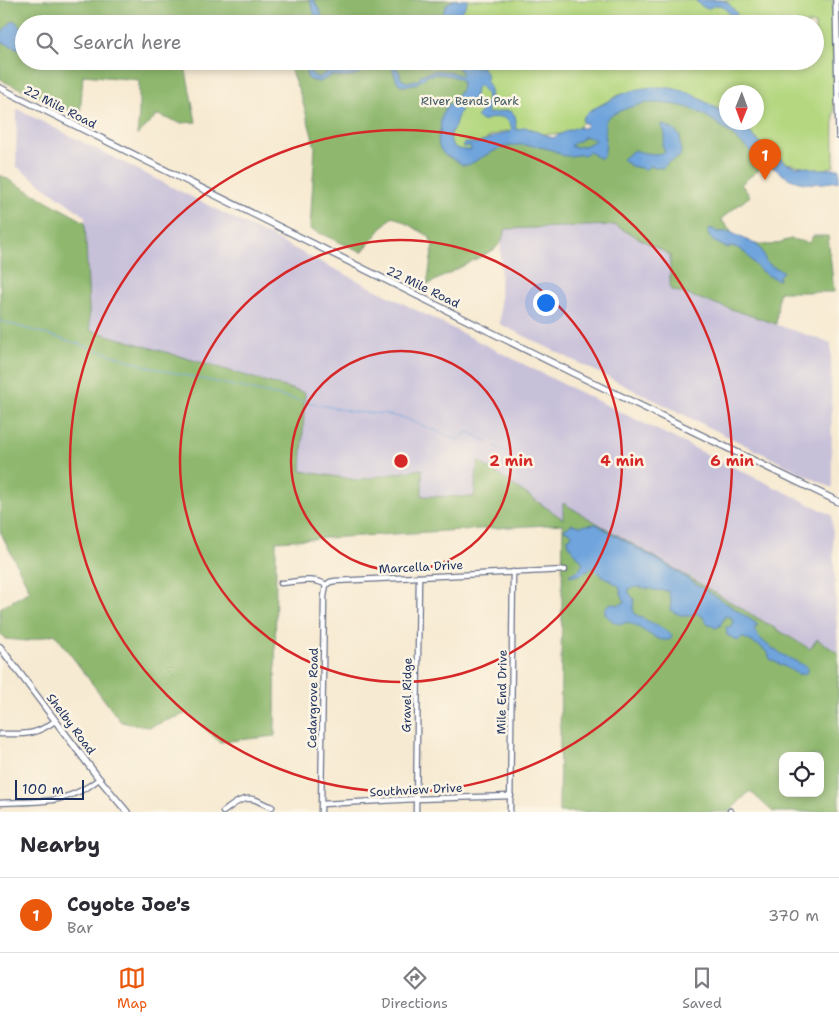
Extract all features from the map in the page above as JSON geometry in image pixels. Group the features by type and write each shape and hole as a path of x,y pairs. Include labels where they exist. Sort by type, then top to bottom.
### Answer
{"street":[{"path":"836,0 839,136"},
{"name":"22 Mile Road","path":"0,88 573,373 839,502"},
{"name":"Marcella Drive","path":"281,583 312,580 326,585 334,581 565,570"},
{"name":"Mile End Drive","path":"510,812 513,572"},
{"name":"Gravel Ridge","path":"416,812 419,577"},
{"name":"Cedargrove Road","path":"322,812 324,597 326,585"},
{"name":"Shelby Road","path":"0,647 55,721 127,812"},
{"path":"0,734 33,733 42,730 55,721"},
{"path":"0,803 59,800 76,794 100,779"},
{"name":"Southview Drive","path":"322,804 511,796"},
{"path":"223,812 238,801 246,798 254,799 272,807"}],"shaded area":[{"path":"17,109 565,385 832,515 838,653 817,639 811,649 564,504 563,524 421,532 422,470 357,480 300,471 305,393 90,330 85,216 16,166"},
{"path":"614,225 670,255 670,289 831,343 832,488 500,324 501,229"}],"green space":[{"path":"0,0 458,0 453,15 15,15 15,70 186,70 196,122 180,123 158,115 137,135 139,80 83,75 80,115 5,82 0,78"},
{"name":"River Bends Park","path":"288,0 833,0 834,166 822,170 787,163 768,150 747,130 764,130 764,85 719,85 719,110 680,90 654,88 623,93 591,110 579,127 563,134 540,134 533,129 523,128 517,133 506,131 491,136 464,155 457,154 343,70 824,70 824,15 297,15"},
{"path":"291,70 466,70 472,82 448,134 451,149 465,155 517,133 566,140 624,102 672,95 719,118 719,130 735,130 771,160 741,184 750,196 721,219 740,243 771,245 791,239 809,243 813,236 828,236 834,292 779,292 776,324 670,289 670,255 614,225 506,229 501,242 495,249 427,285 433,246 429,236 393,216 362,252 310,229 315,147 302,99"},
{"path":"0,175 85,222 90,330 305,393 301,471 357,480 422,469 422,496 474,497 478,461 563,519 563,503 810,649 817,639 838,653 839,812 773,812 750,791 729,812 559,812 563,524 276,541 275,736 220,742 188,713 149,727 121,722 55,634 27,641 5,639 0,633 0,608 30,591 0,531"}],"water":[{"path":"310,0 314,0 322,15 315,15"},
{"path":"454,0 468,0 460,15 442,15 447,4"},
{"path":"695,0 720,0 727,2 737,15 730,15 724,7 718,5 705,8"},
{"path":"15,21 15,47 0,41 6,27"},
{"path":"306,70 310,70 319,78 333,71 344,73 360,70 360,73 353,76 340,77 333,75 319,82 310,80 307,77"},
{"path":"393,70 398,70 400,78 406,82 419,80 420,76 425,73 435,71 446,71 461,76 460,70 484,70 490,91 488,113 510,111 516,118 516,129 525,127 553,138 571,129 586,127 587,124 583,123 582,119 587,113 617,97 636,90 657,87 691,94 719,109 719,125 684,106 648,103 619,111 606,120 605,149 602,157 599,158 589,152 584,155 564,156 546,148 518,145 491,152 468,165 462,165 443,153 438,140 442,116 445,109 460,92 461,80 449,75 435,74 427,76 416,84 404,86 398,82","holes":["479,85 485,92 486,104 477,117 482,121 495,117 503,118 506,119 512,128 509,132 478,143 463,144 464,147 470,146 471,150 454,147 451,141 452,130 464,105 466,102 471,106 476,88","584,136 595,140 584,146 571,146"]},
{"path":"661,124 672,129 680,136 681,150 680,155 676,159 668,162 662,168 650,166 644,170 631,166 622,159 634,150 654,154 665,152 662,145 665,134"},
{"path":"725,130 747,130 762,145 788,164 815,169 839,169 839,181 822,183 798,182 785,176"},
{"path":"709,229 717,232 730,232 757,245 762,251 766,262 783,271 779,276 779,280 761,271 746,254 737,248 727,248 713,241 708,234"},
{"path":"572,524 580,526 596,524 668,566 757,624 757,627 754,629 763,641 770,647 807,667 807,672 798,674 770,659 768,653 760,646 742,637 738,641 727,635 726,627 730,627 733,622 731,617 725,616 720,626 715,628 696,613 686,616 670,610 671,600 668,591 635,587 629,589 629,593 634,599 633,610 636,615 662,628 672,635 671,639 660,639 627,622 618,624 612,621 605,614 605,608 611,603 619,605 625,602 619,586 592,567 585,573 569,575 579,570 583,563 569,545 568,538 571,537 571,533 564,530"}],"waterway":[{"path":"0,321 152,368 353,412 384,414 404,418 458,440 468,431 488,442"},
{"path":"495,446 509,454"}],"place":[{"name":"Coyote Joe's","path":"765,180"}]}
